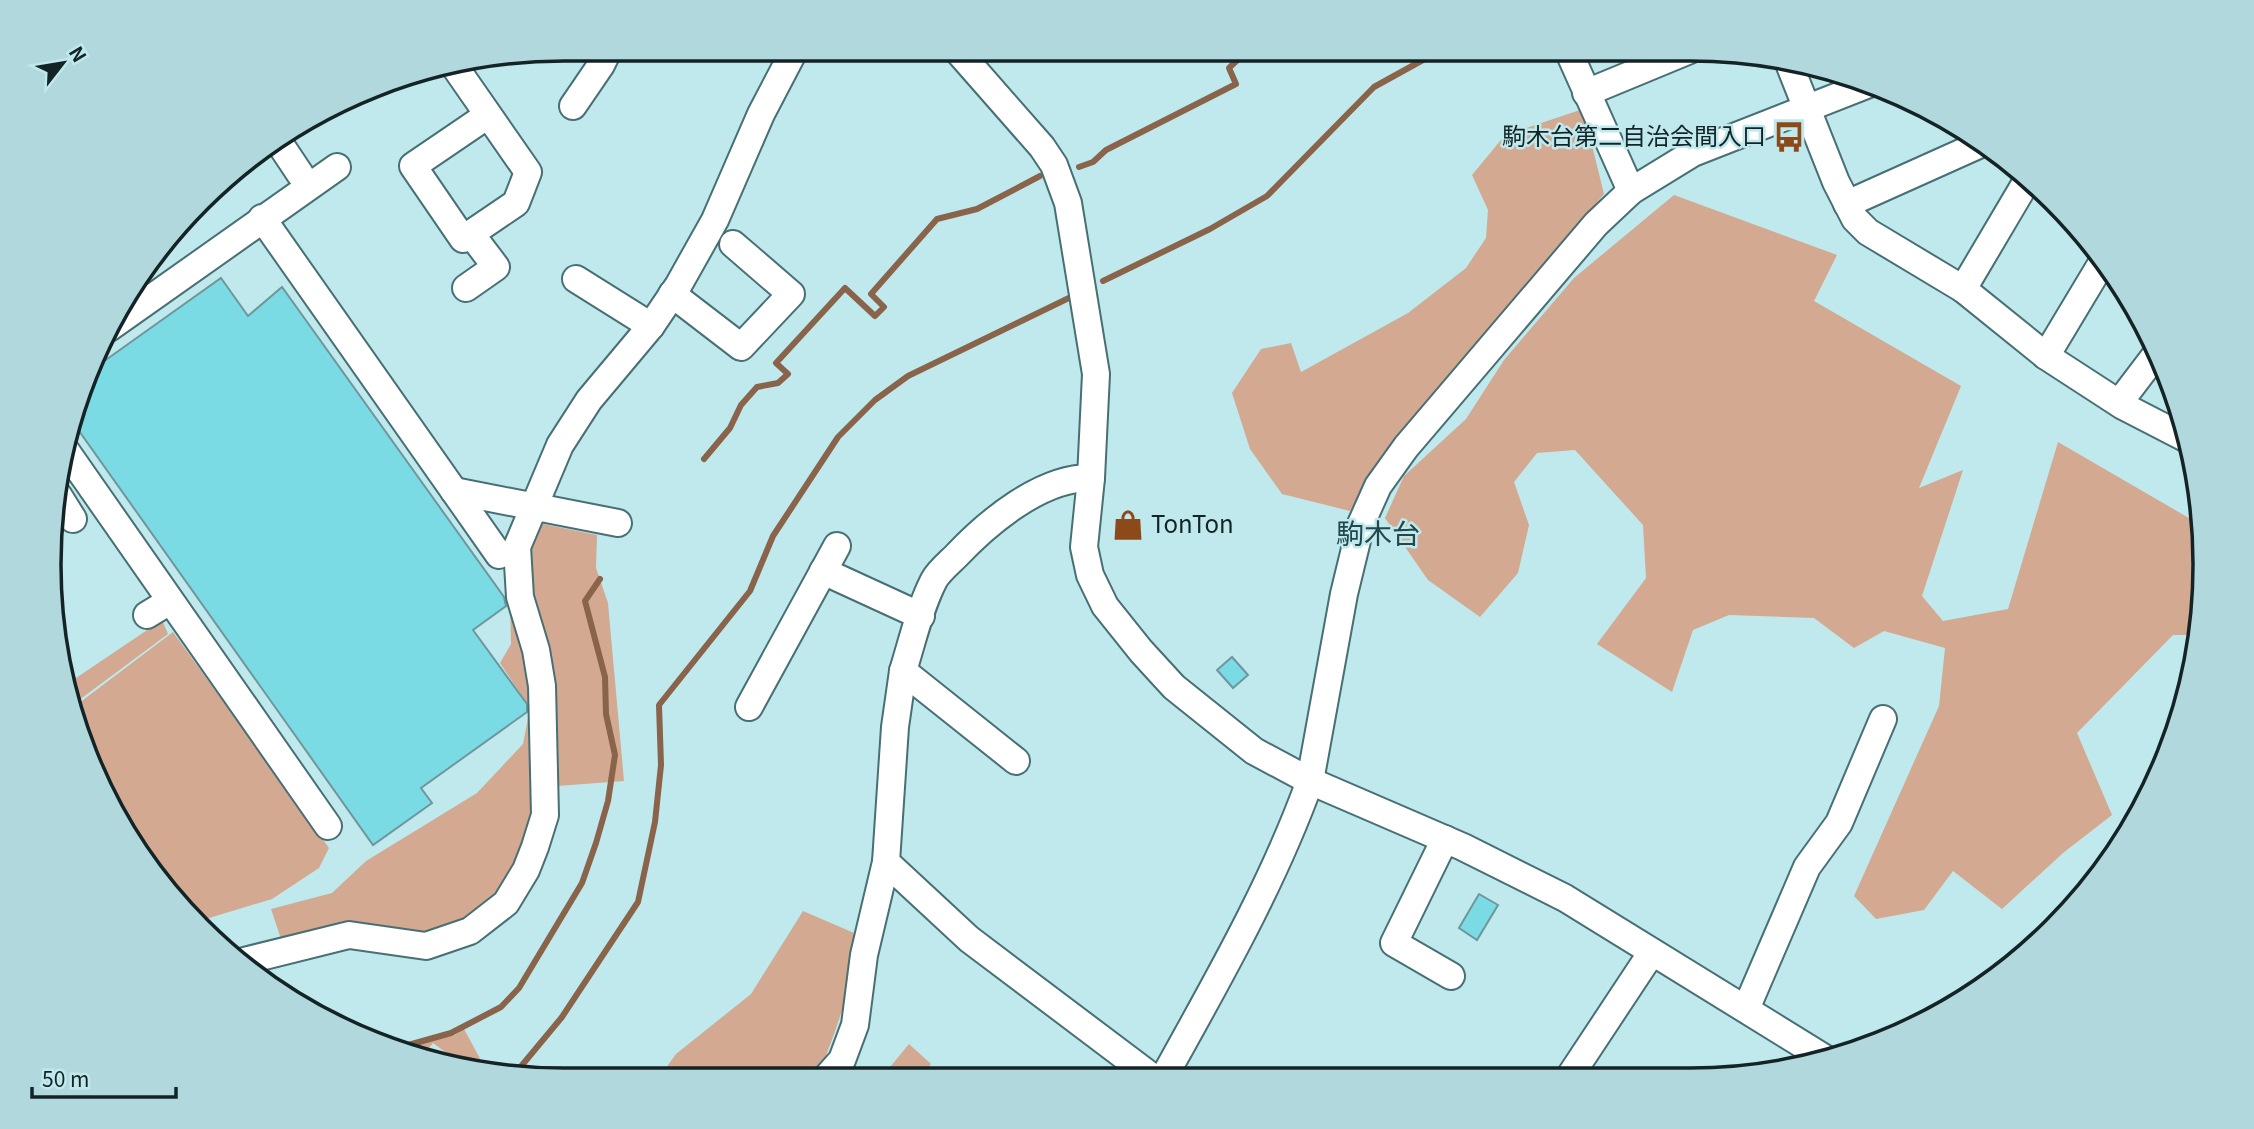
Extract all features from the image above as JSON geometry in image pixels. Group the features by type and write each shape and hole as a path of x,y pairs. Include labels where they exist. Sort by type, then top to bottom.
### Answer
{"street":[{"path":"573,106 594,61"},
{"path":"252,959 349,935 426,946 470,931 506,902 526,870 545,815 542,687 536,650 520,597 517,547 560,445 589,400 651,326 673,294 715,219 750,137 789,61"},
{"path":"967,61 1042,147 1054,165 1068,203 1096,374 1091,478 1084,547 1090,575 1105,606 1174,687 1208,717 1254,751 1310,781 1445,839 1565,898 1815,1052"},
{"path":"1573,61 1631,191"},
{"path":"1587,93 1664,61"},
{"path":"1793,72 1836,182 1855,219 1868,232 1963,289 2046,356 2119,403 2176,433"},
{"path":"459,73 528,172 516,203 463,239 414,166 488,115"},
{"path":"1169,1068 1220,976 1291,833 1310,781 1344,594 1361,524 1378,485 1406,447 1596,224 1631,191 1693,153 1855,90"},
{"path":"283,148 300,174"},
{"path":"1847,204 1972,148"},
{"path":"128,314 337,167"},
{"path":"1963,289 2023,188"},
{"path":"262,218 499,555"},
{"path":"466,288 496,267 471,234"},
{"path":"673,294 741,347 791,293 733,244"},
{"path":"2046,356 2098,270"},
{"path":"576,279 651,326"},
{"path":"2119,403 2150,362"},
{"path":"72,460 328,827"},
{"path":"835,1068 842,1060 855,1025 864,955 886,862 895,727 903,671 935,578 988,525 1009,509 1073,478 1091,478"},
{"path":"454,491 618,523"},
{"path":"749,707 837,545"},
{"path":"823,571 921,617"},
{"path":"146,615 170,601"},
{"path":"903,671 1016,761"},
{"path":"1746,1009 1807,867 1839,823 1883,719"},
{"path":"1445,839 1394,943 1451,976"},
{"path":"886,862 970,939 1140,1068"},
{"path":"1575,1068 1652,951"}],"shaded area":[{"path":"1583,109 1604,194 1407,427 1350,511 1282,494 1250,449 1232,393 1261,349 1291,343 1301,372 1408,313 1466,268 1486,238 1488,210 1472,175 1505,135"},
{"path":"1674,195 1837,255 1814,301 1961,386 1919,488 1963,470 1922,596 1943,621 2008,609 2058,442 2190,519 2193,564 2187,635 2173,635 2077,733 2112,815 2063,853 2002,909 1953,871 1924,910 1876,919 1854,896 1939,706 1945,648 1884,631 1854,648 1814,618 1729,615 1693,630 1672,692 1597,644 1646,578 1643,525 1575,450 1537,453 1514,482 1529,525 1518,573 1480,617 1428,580 1385,518 1404,476 1466,419 1504,360 1574,278"},
{"path":"533,522 597,535 596,568 608,603 624,781 557,786 554,823 472,938 283,945 271,909 332,893 366,861 477,793 523,744 530,708 500,663 511,644 509,548"},
{"path":"162,620 168,634 80,700 73,672 76,678"},
{"path":"173,632 329,848 319,868 272,899 208,919 165,871 129,816 100,757 80,703"},
{"path":"803,911 868,939 820,1068 666,1068 676,1054 751,994"},
{"path":"464,1029 481,1060 448,1054 433,1043 428,1049 415,1045 455,1035"},
{"path":"909,1044 931,1064 928,1068 889,1068"}],"building":[{"path":"221,278 248,316 282,287 504,597 506,606 473,630 527,704 527,712 421,788 432,803 373,845 79,431 105,361"},
{"path":"1232,657 1248,675 1233,688 1217,670"},
{"path":"1479,894 1498,905 1477,940 1459,928"}],"waterway":[{"path":"1079,167 1093,162 1106,150 1236,84 1229,68 1236,61"},
{"path":"1103,281 1210,229 1267,196 1374,87 1421,61"},
{"path":"704,459 730,428 741,405 757,387 778,383 788,374 776,363 845,288 875,316 884,307 871,294 937,219 977,209 1040,176"},
{"path":"522,1066 562,1017 638,902 655,822 661,765 659,705 750,591 773,536 838,437 875,400 908,376 1073,296"},
{"path":"412,1044 451,1033 501,1007 519,988 582,883 608,801 615,755 606,714 605,677 585,601 600,579"}],"place":[{"name":"駒木台第二自治会間入口","path":"1789,137"},
{"name":"TonTon","path":"1128,525"}],"district":[{"name":"駒木台","path":"1378,534"}]}
